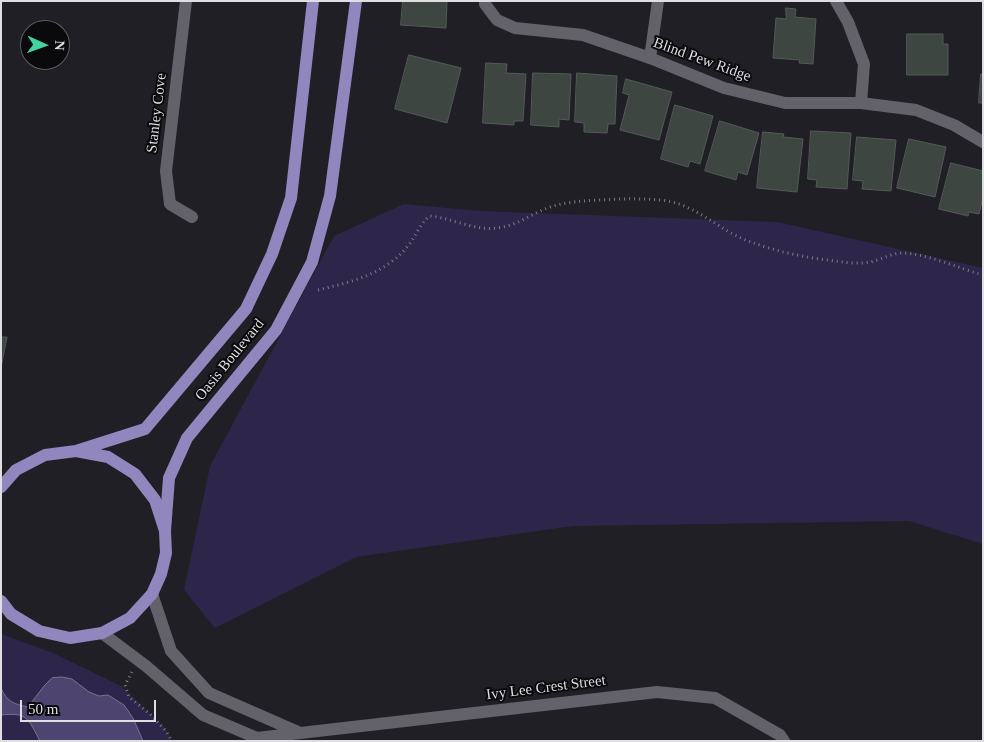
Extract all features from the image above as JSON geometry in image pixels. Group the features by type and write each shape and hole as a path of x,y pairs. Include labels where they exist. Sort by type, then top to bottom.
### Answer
{"main road":[{"name":"Oasis Boulevard","path":"1,487 16,470 45,455 76,451 145,429 246,309 272,254 291,198 313,1"},
{"name":"Oasis Boulevard","path":"1,601 11,614 38,631 70,638 102,633 130,618 152,594 161,574 166,553 165,530 169,478 187,438 276,330 312,262 330,196 356,1"},
{"name":"Oasis Boulevard","path":"76,451 108,458 135,474 155,500 165,530"}],"street":[{"name":"Stanley Cove","path":"186,1 166,171 170,204 192,217"},
{"name":"Blind Pew Ridge","path":"485,1 484,4 497,20 515,28 583,35 650,58 724,88 785,103 861,102 916,110 954,125 983,142"},
{"path":"650,58 658,1"},
{"path":"836,1 848,22 864,64 861,102"},
{"path":"152,594 170,651 209,693 300,737"},
{"name":"Ivy Lee Crest Street","path":"102,633 146,666 203,715 256,738 300,737 657,692 715,698 780,735 784,741"}],"path":[{"path":"318,290 357,279 394,261 408,246 419,228 430,216 480,228 496,228 512,224 532,214 567,202 632,199 662,200 688,206 749,242 809,258 852,263 870,262 901,253 920,255 983,276"},
{"path":"132,671 125,685 129,697 150,714 166,731 172,741"}],"shaded area":[{"path":"404,204 480,211 777,222 983,268 983,544 909,521 573,526 356,557 215,628 184,590 210,466 334,236"},
{"path":"1,634 53,653 121,686 166,729 172,741 1,741"},
{"path":"52,678 72,679 89,692 99,696 108,695 124,705 133,718 143,741 40,741 30,722 22,716 1,715 1,688 12,702 28,707"}],"building":[{"path":"403,1 447,1 446,28 401,25"},
{"path":"786,8 796,9 795,17 816,19 813,64 799,63 800,60 773,58 776,18 786,19"},
{"path":"907,34 943,34 943,44 948,44 948,75 907,75"},
{"path":"409,55 461,68 447,123 395,109"},
{"path":"486,63 507,64 506,73 526,74 523,121 514,121 514,125 483,123"},
{"path":"533,73 571,74 569,120 559,119 559,127 531,125"},
{"path":"577,73 617,76 615,124 608,124 607,133 584,132 584,123 575,122"},
{"path":"981,74 983,74 983,103 979,103"},
{"path":"626,79 672,92 659,140 620,130 629,95 623,93"},
{"path":"675,105 713,116 700,164 690,161 688,167 661,159"},
{"path":"720,121 759,133 747,175 738,172 736,180 705,171"},
{"path":"811,131 851,133 847,189 816,187 817,180 808,179"},
{"path":"763,132 784,134 783,137 803,139 797,192 757,188"},
{"path":"857,137 896,140 891,191 862,189 863,181 853,180"},
{"path":"909,139 946,147 935,197 897,188"},
{"path":"951,163 983,171 983,198 979,214 969,212 968,216 939,209"},
{"path":"1,337 7,337 1,368"}]}
